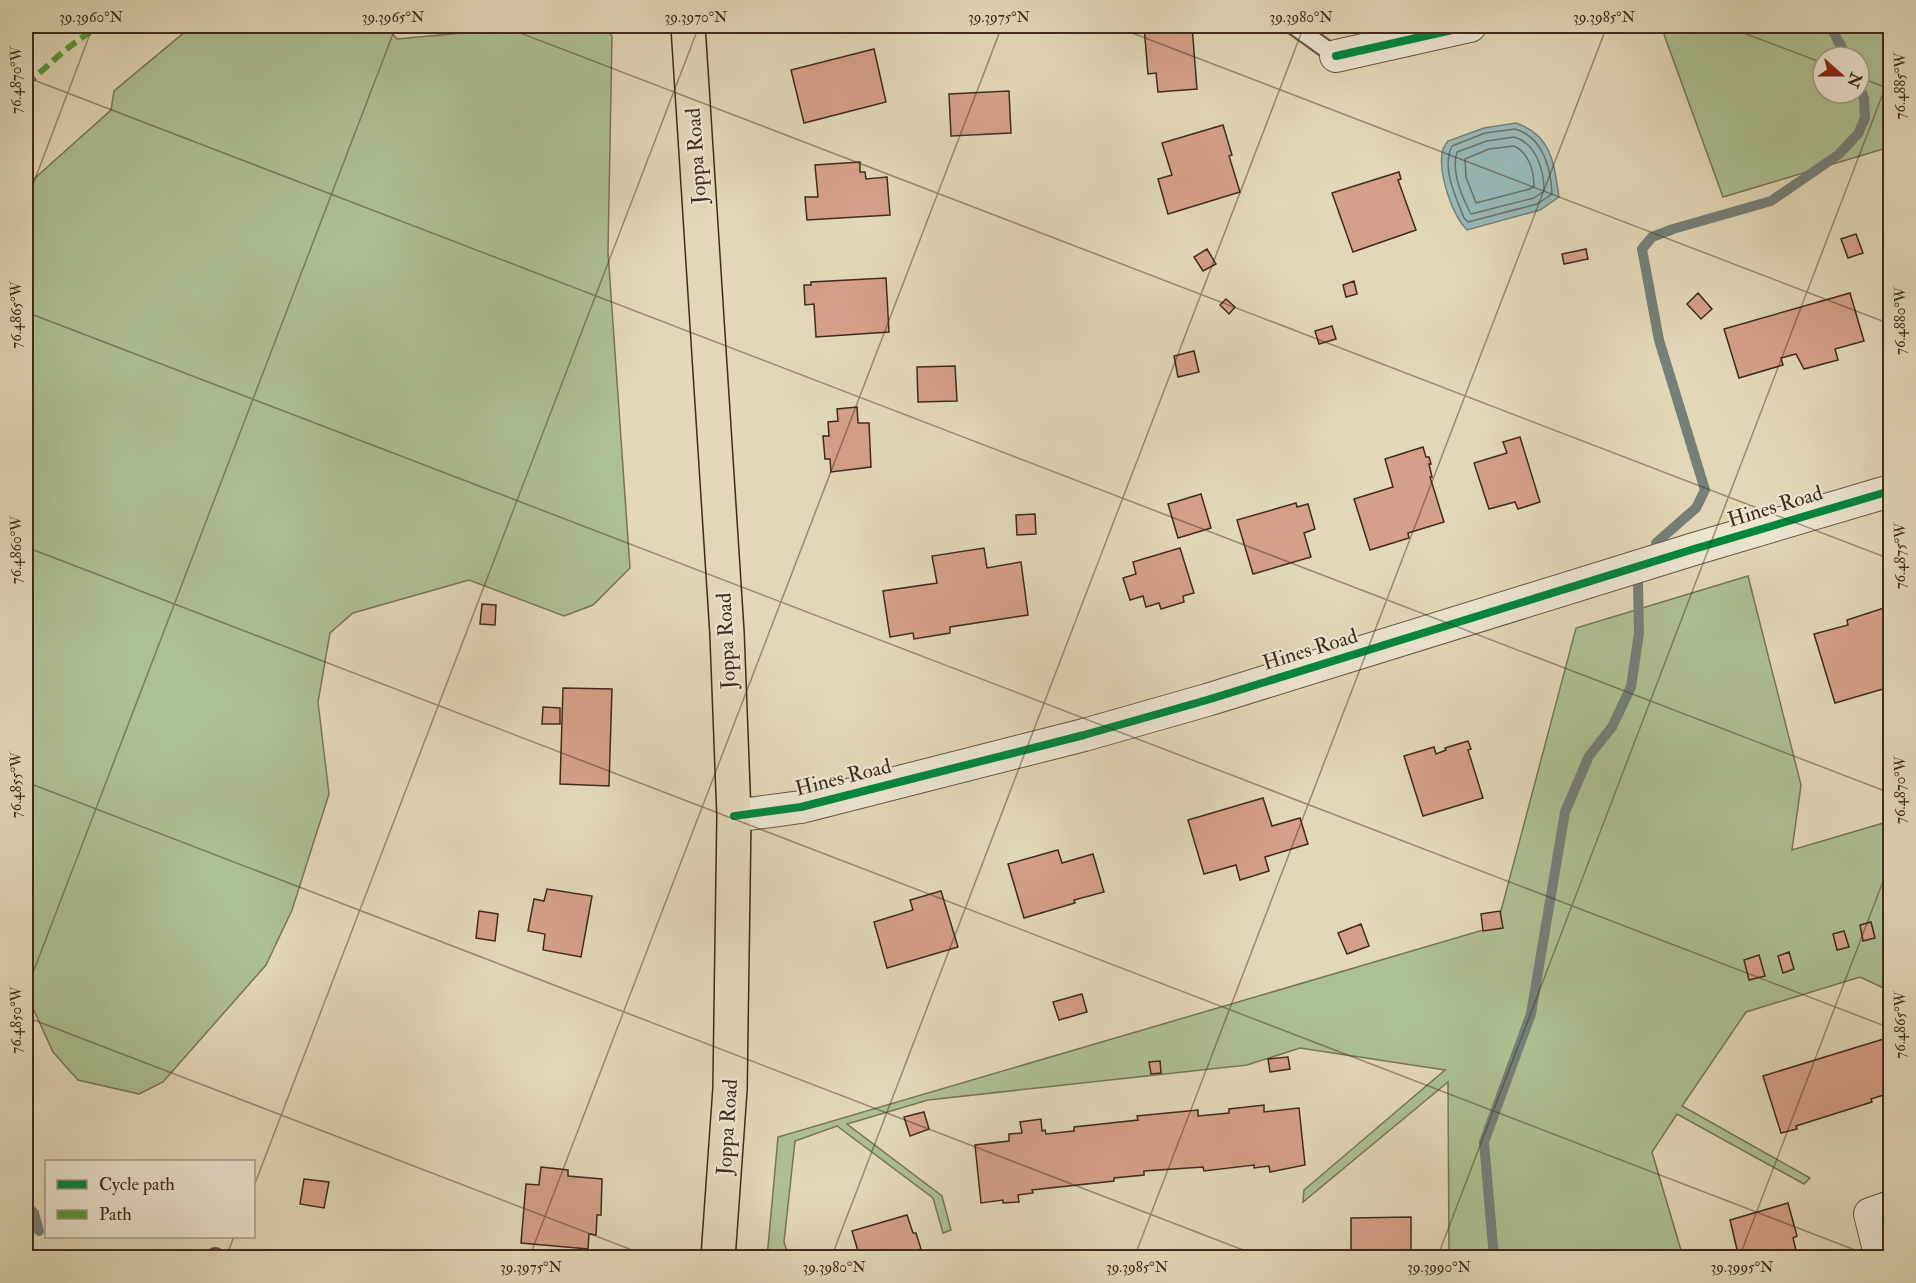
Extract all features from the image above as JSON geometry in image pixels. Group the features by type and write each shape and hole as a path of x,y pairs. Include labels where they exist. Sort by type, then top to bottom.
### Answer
{"main road":[{"name":"Joppa Road","path":"688,26 727,633 734,816 730,1089 718,1257"}],"street":[{"path":"1336,56 1470,26"},
{"name":"Hines Road","path":"734,816 801,807 1096,732 1890,491"},
{"path":"1881,1257 1870,1214 1890,1207"}],"lane":[{"path":"1294,26 1336,56"}],"green space":[{"path":"192,26 385,26 397,39 517,26 601,26 612,36 608,252 630,568 593,605 564,616 469,580 353,613 330,633 318,702 329,794 292,910 266,965 163,1082 139,1094 78,1080 53,1052 26,993 26,186 111,110 114,91"},
{"path":"1661,26 1890,26 1890,147 1723,197"},
{"path":"1748,576 1801,785 1792,850 1890,821 1890,991 1860,977 1746,1012 1682,1106 1810,1178 1804,1184 1677,1114 1652,1152 1683,1257 1449,1257 1448,1082 1303,1202 1304,1190 1445,1070 1300,1048 1247,1065 928,1100 847,1124 942,1196 951,1230 943,1233 933,1198 837,1126 795,1141 784,1242 789,1257 767,1258 778,1137 1497,926 1576,628"}],"water":[{"path":"1516,123 1528,128 1544,143 1553,162 1559,197 1540,210 1467,230 1456,215 1448,194 1443,173 1443,148 1448,141 1484,128"}],"building":[{"path":"1144,26 1192,26 1197,89 1158,92 1156,73 1148,74"},
{"path":"874,49 886,102 804,123 791,70"},
{"path":"1009,91 1011,133 951,136 949,94"},
{"path":"1223,125 1232,155 1229,156 1240,192 1168,214 1158,179 1172,175 1162,143"},
{"path":"860,162 860,172 865,172 866,179 887,177 890,215 807,220 805,197 818,197 815,165"},
{"path":"1399,172 1401,179 1398,180 1416,230 1353,252 1332,193"},
{"path":"1856,234 1863,253 1848,258 1841,239"},
{"path":"1207,249 1216,264 1203,271 1194,257"},
{"path":"1586,249 1588,259 1564,264 1562,254"},
{"path":"886,278 889,332 816,337 814,304 805,305 804,285 811,285 811,282"},
{"path":"1354,281 1357,294 1346,297 1343,285"},
{"path":"1698,293 1712,309 1701,319 1687,304"},
{"path":"1850,293 1864,341 1835,349 1838,360 1804,369 1796,354 1781,358 1783,365 1739,378 1724,329"},
{"path":"1226,299 1235,307 1229,314 1220,305"},
{"path":"1332,326 1336,339 1319,344 1315,331"},
{"path":"1194,351 1199,372 1178,377 1174,356"},
{"path":"955,366 957,401 918,402 917,367"},
{"path":"857,407 858,423 869,423 871,467 831,472 830,459 825,459 823,436 829,436 828,422 838,421 837,409"},
{"path":"1520,437 1540,502 1518,509 1515,502 1489,509 1474,463 1507,453 1503,442"},
{"path":"1423,447 1431,464 1429,464 1432,477 1430,477 1444,522 1408,533 1409,538 1370,550 1354,499 1393,487 1385,459"},
{"path":"1201,494 1211,528 1178,538 1168,504"},
{"path":"1296,503 1297,507 1308,504 1315,529 1304,533 1311,557 1253,574 1237,520"},
{"path":"1035,514 1036,534 1017,535 1016,515"},
{"path":"984,548 987,568 1021,562 1028,615 950,627 950,633 914,639 913,633 890,637 883,591 937,583 932,556"},
{"path":"1180,548 1194,593 1183,596 1184,602 1161,609 1159,603 1146,607 1143,596 1130,600 1123,578 1136,574 1133,562"},
{"path":"482,604 496,605 495,625 480,624"},
{"path":"1890,606 1890,687 1835,703 1814,634 1848,625 1847,620"},
{"path":"563,688 612,689 609,786 560,784"},
{"path":"543,707 560,708 560,724 542,724"},
{"path":"1468,741 1471,749 1468,750 1483,798 1423,816 1404,756 1434,747 1436,754 1446,750 1445,748"},
{"path":"1263,798 1272,826 1300,818 1308,844 1265,857 1269,871 1240,880 1236,865 1204,874 1188,820"},
{"path":"1058,850 1062,863 1093,854 1104,892 1024,918 1008,864"},
{"path":"547,889 592,896 581,957 543,950 545,934 528,931 534,899 544,901"},
{"path":"941,891 958,947 887,968 874,922 913,910 910,900"},
{"path":"479,911 498,914 495,941 476,938"},
{"path":"1500,911 1503,928 1483,931 1481,914"},
{"path":"1871,922 1875,938 1863,941 1860,925"},
{"path":"1361,924 1369,946 1347,954 1338,933"},
{"path":"1844,931 1849,947 1837,950 1833,934"},
{"path":"1789,952 1794,969 1783,973 1778,956"},
{"path":"1759,955 1765,976 1749,980 1744,960"},
{"path":"1082,994 1087,1012 1059,1020 1053,1002"},
{"path":"1890,1037 1890,1093 1871,1099 1872,1102 1781,1133 1763,1076"},
{"path":"1288,1057 1290,1069 1270,1072 1268,1059"},
{"path":"1160,1061 1161,1073 1151,1074 1149,1062"},
{"path":"1264,1105 1264,1112 1299,1108 1305,1165 1270,1172 1269,1166 1254,1168 1254,1165 1204,1171 1203,1167 1144,1171 1144,1175 1114,1178 1114,1181 1032,1190 1033,1193 1018,1195 1019,1202 1003,1203 1003,1200 981,1203 975,1145 1009,1141 1009,1134 1022,1133 1020,1122 1041,1119 1042,1131 1045,1130 1046,1134 1074,1131 1074,1127 1138,1120 1137,1116 1198,1110 1198,1116 1229,1113 1229,1109"},
{"path":"924,1112 929,1129 910,1136 904,1117"},
{"path":"541,1167 568,1170 568,1176 602,1179 601,1215 597,1215 596,1235 589,1234 588,1249 521,1243 526,1184 539,1185"},
{"path":"304,1179 329,1182 324,1208 300,1204"},
{"path":"1788,1203 1797,1236 1793,1238 1798,1258 1739,1258 1730,1220"},
{"path":"907,1215 921,1249 915,1251 917,1258 860,1258 852,1231"},
{"path":"1411,1217 1411,1251 1417,1251 1417,1258 1355,1258 1355,1253 1351,1253 1351,1218"}],"waterway":[{"path":"1830,26 1840,45"},
{"path":"1656,543 1696,508 1705,490 1659,340 1642,249 1652,237 1673,229 1771,201 1838,155 1858,134 1865,118 1864,105"},
{"path":"1494,1258 1484,1142 1531,1014 1565,812 1589,756 1612,727 1631,687 1639,633 1638,584"},
{"path":"26,1206 34,1213 39,1231"}],"marked path":[{"path":"26,85 65,50 98,26"}],"cycle path":[{"path":"1336,56 1470,26"},
{"path":"734,816 801,807 1084,735 1207,700 1694,549 1890,491"}]}
